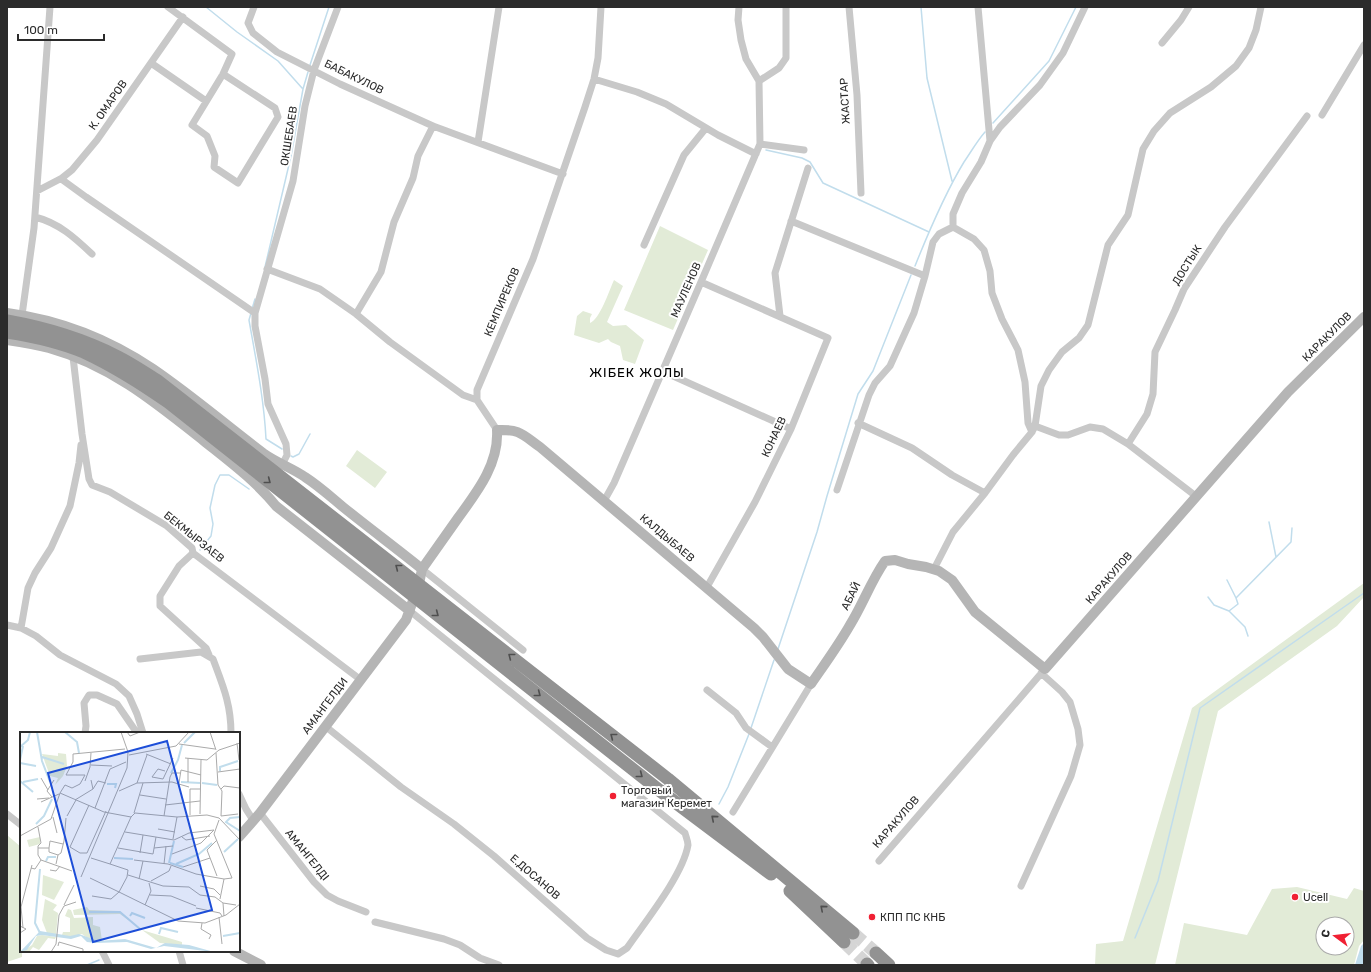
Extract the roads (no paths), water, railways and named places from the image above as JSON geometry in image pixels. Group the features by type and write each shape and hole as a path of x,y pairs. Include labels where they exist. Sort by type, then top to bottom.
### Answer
{"highway":[{"path":"7,322 29,325 63,334 89,344 118,357 158,381 668,779 741,847"},
{"path":"7,332 29,335 82,352 137,380 168,402 659,790 797,886 848,937"},
{"path":"659,790 668,779"},
{"path":"876,953 889,965"}],"main road":[{"path":"7,313 22,315 75,330 129,354 177,385 265,454 282,465 305,476 422,569"},
{"name":"КАРАКУЛОВ","path":"1043,671 1288,392 1364,317"},
{"path":"7,340 49,348 73,356 128,383 153,400 221,454 264,491 276,506 410,611"},
{"name":"КАЛДЫБАЕВ","path":"497,430 511,429 522,434 540,447 707,587 763,636 788,669 811,684"},
{"path":"420,584 422,569 477,491 488,472 496,452 498,441 497,430"},
{"name":"АБАЙ","path":"811,684 850,626 885,560 895,560 934,569 952,580 975,612 1043,671"},
{"name":"АМАНГЕЛДИ","path":"240,836 257,816 406,620 420,584"},
{"path":"236,952 261,965"}],"street":[{"path":"22,315 35,217 50,7"},
{"path":"168,7 232,54 223,74 192,125 207,136 216,156 214,167 238,182 278,117 275,108 223,74"},
{"name":"БАБАКУЛОВ","path":"254,7 248,23 252,33 277,52 340,84 433,126 563,174"},
{"name":"ОКШЕБАЕВ","path":"282,465 287,455 286,444 268,404 255,326 255,313 293,181 304,106 314,70 338,7"},
{"path":"478,142 498,7"},
{"name":"КЕМПИРЕКОВ","path":"477,400 478,390 533,259 594,79 598,58 601,7"},
{"path":"739,7 738,20 746,59 759,81 779,68 786,58 786,7"},
{"name":"ЖАСТАР","path":"849,7 857,95 861,193"},
{"path":"978,7 990,141"},
{"path":"953,228 953,214 962,193 981,162 990,141 1000,127 1040,85 1063,53 1085,7"},
{"path":"1162,42 1181,20 1189,7"},
{"path":"934,569 953,532 985,493 1033,429 1041,386 1049,370 1062,352 1079,338 1088,325 1108,245 1128,215 1143,149 1154,131 1170,113 1211,86 1236,66 1249,48 1256,30 1261,7"},
{"name":"К. ОМАРОВ","path":"37,191 62,178 72,170 97,140 183,17"},
{"path":"1322,115 1364,45"},
{"path":"151,63 206,101"},
{"path":"594,79 637,92 659,101 756,154"},
{"name":"МАУЛЕНОВ","path":"604,501 614,483 702,282 760,144 759,81"},
{"name":"ДОСТЫК","path":"1128,444 1147,414 1153,394 1155,352 1184,289 1225,227 1307,116"},
{"path":"356,314 381,272 394,222 412,178 418,156 433,126"},
{"path":"644,245 684,155 706,128"},
{"path":"760,144 804,150"},
{"path":"780,316 774,273 808,168"},
{"path":"62,178 86,197 255,313"},
{"path":"35,217 48,220 72,235 92,254"},
{"path":"791,220 925,276"},
{"path":"953,228 974,239 984,250 990,271 992,293 1002,319 1018,350 1025,382 1028,423 1033,429 1059,435 1068,435 1090,427 1103,429 1128,444 1197,497"},
{"path":"837,490 868,395 875,383 890,366 914,312 933,242 939,234 953,228"},
{"path":"267,269 320,289 356,314 390,342 463,395 477,400 497,430"},
{"name":"КОНАЕВ","path":"702,282 828,338 791,429 755,502 707,587"},
{"name":"БЕКМЫРЗАЕВ","path":"73,356 82,434 89,479 92,485 110,492 167,526 192,548 193,553 361,680"},
{"path":"662,371 791,429"},
{"path":"858,423 912,448 952,475 985,493"},
{"path":"21,628 28,588 34,573 51,548 70,506 79,463 82,434"},
{"path":"193,553 179,566 160,596 160,606 206,648 213,660 227,696 231,715 231,732"},
{"path":"422,569 524,650"},
{"name":"Е.ДОСАНОВ","path":"325,726 401,787 454,824 494,856 587,938 606,950 618,954 627,948 669,888 684,860 688,843 685,833 410,611"},
{"path":"7,625 21,628 36,636 60,655 116,684 129,696 143,732"},
{"path":"140,659 202,652 209,655"},
{"path":"1021,886 1071,776 1080,745 1078,729 1070,702 1043,671"},
{"name":"КАРАКУЛОВ","path":"879,861 1043,671"},
{"name":"АБАЙ","path":"733,812 811,684"},
{"path":"707,690 736,714 746,728 772,747"},
{"path":"85,732 84,703 89,695 97,695 117,704 135,732"},
{"name":"АМАНГЕЛДІ","path":"240,796 246,809 257,816 327,895 366,912"},
{"path":"7,814 20,824"},
{"path":"375,922 444,939 460,945 480,958 499,965"},
{"path":"102,952 109,965"},
{"path":"180,952 183,965"}],"water":[{"path":"1364,943 1364,965 1355,965 1361,946"}],"waterway":[{"path":"206,7 237,32 278,61 302,88"},
{"path":"310,65 329,7"},
{"path":"921,7 927,78 952,181"},
{"path":"993,123 1049,61 1076,7"},
{"path":"265,267 291,156 303,89 308,72"},
{"path":"915,266 943,200 964,162 985,132"},
{"path":"766,150 802,158 810,162 823,183 929,232"},
{"path":"778,649 817,532 858,394 873,371 911,275"},
{"path":"252,309 255,299"},
{"path":"251,313 249,320 262,394 266,439 282,449"},
{"path":"291,456 293,457 299,454 310,434"},
{"path":"200,550 211,536 213,524 210,508 215,485 220,475 229,475 249,489"},
{"path":"1269,522 1276,557"},
{"path":"1248,636 1245,627 1229,611 1238,604 1236,598 1291,542 1292,528"},
{"path":"1227,580 1236,598"},
{"path":"1135,938 1158,881 1200,708 1364,593"},
{"path":"1208,597 1214,605 1229,611"},
{"path":"751,728 774,660"},
{"path":"719,804 728,787 749,734"},
{"path":"87,965 99,960"}],"tunnel":[{"path":"853,933 876,953"},
{"path":"844,942 867,964"}],"place":[{"name":"Торговый магазин Керемет","path":"613,796"},
{"name":"Ucell","path":"1295,897"},
{"name":"КПП ПС КНБ","path":"872,917"}],"district":[{"name":"ЖІБЕК ЖОЛЫ","path":"637,372"}]}
